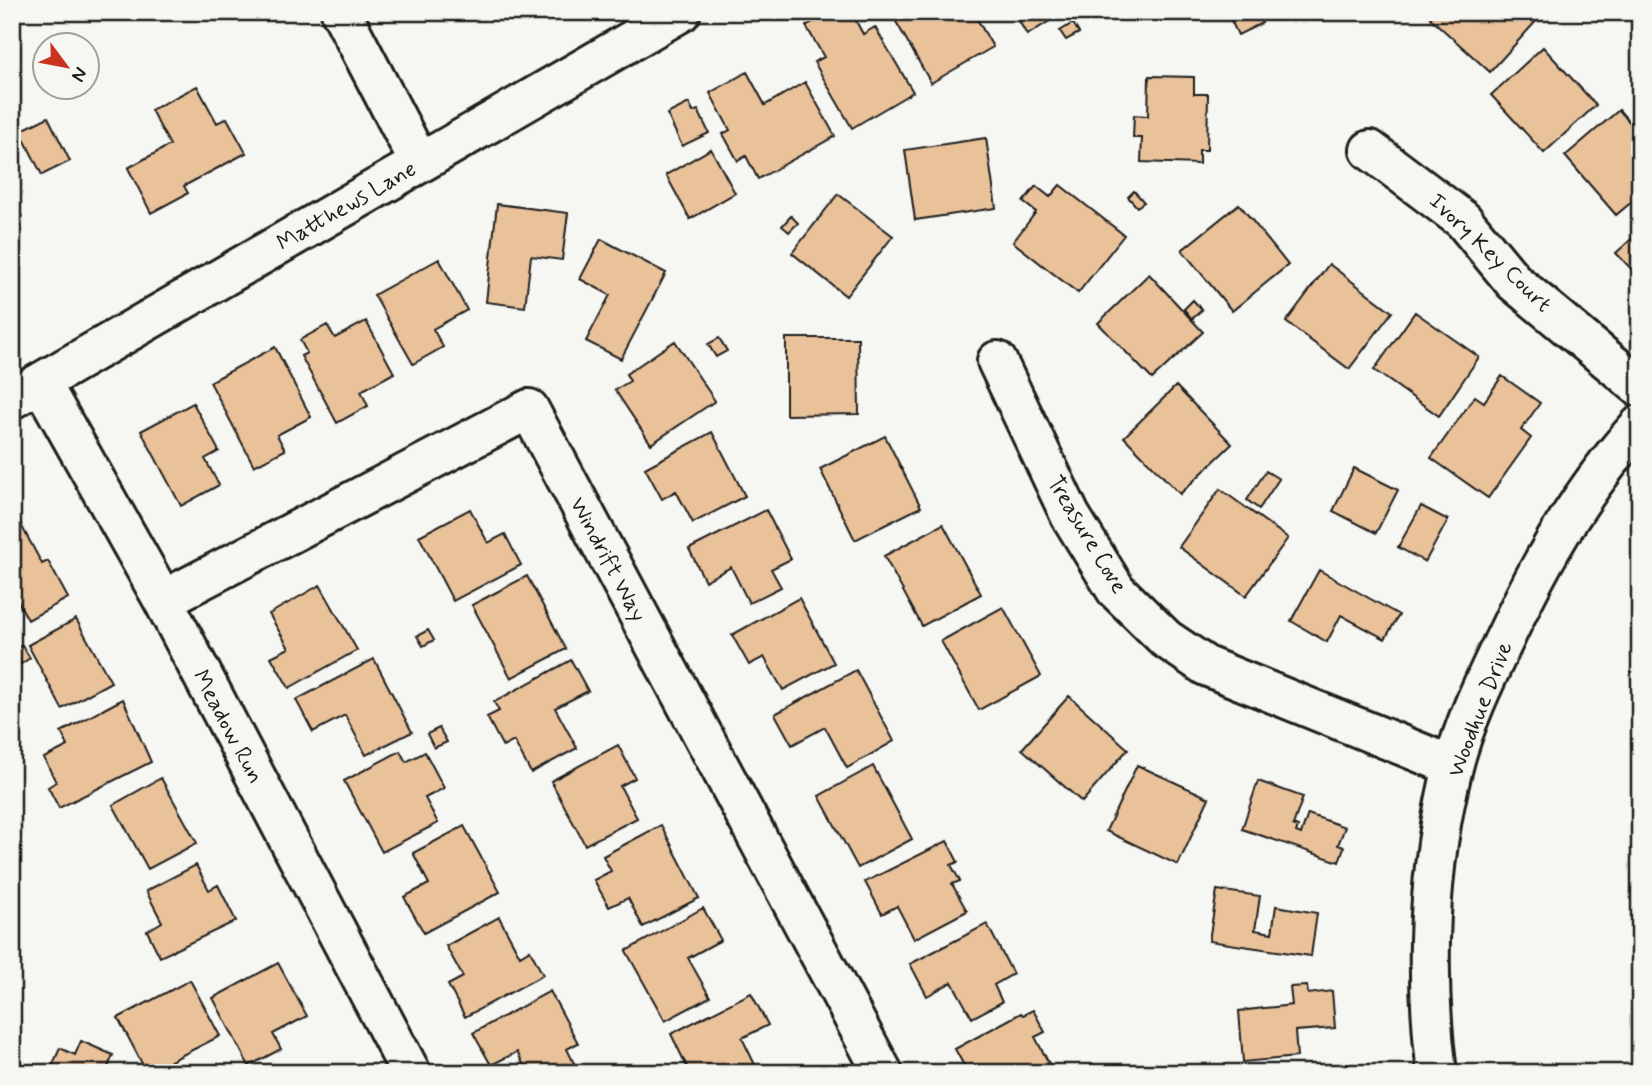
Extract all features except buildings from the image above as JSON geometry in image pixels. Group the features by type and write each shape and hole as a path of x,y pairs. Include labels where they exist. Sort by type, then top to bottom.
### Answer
{"street":[{"path":"341,12 419,162"},
{"name":"Matthews Lane","path":"27,391 681,12"},
{"name":"Ivory Key Court","path":"1370,150 1463,219 1514,282 1640,387"},
{"name":"Treasure Cove","path":"997,361 1070,514 1116,590 1166,639 1206,666 1453,766"},
{"name":"Meadow Run","path":"27,391 163,600 411,1073"},
{"name":"Windrift Way","path":"163,600 529,409 883,1073"},
{"name":"Woodhue Drive","path":"1437,1073 1429,947 1439,836 1453,766 1486,679 1527,592 1569,515 1614,454 1640,425"}]}
